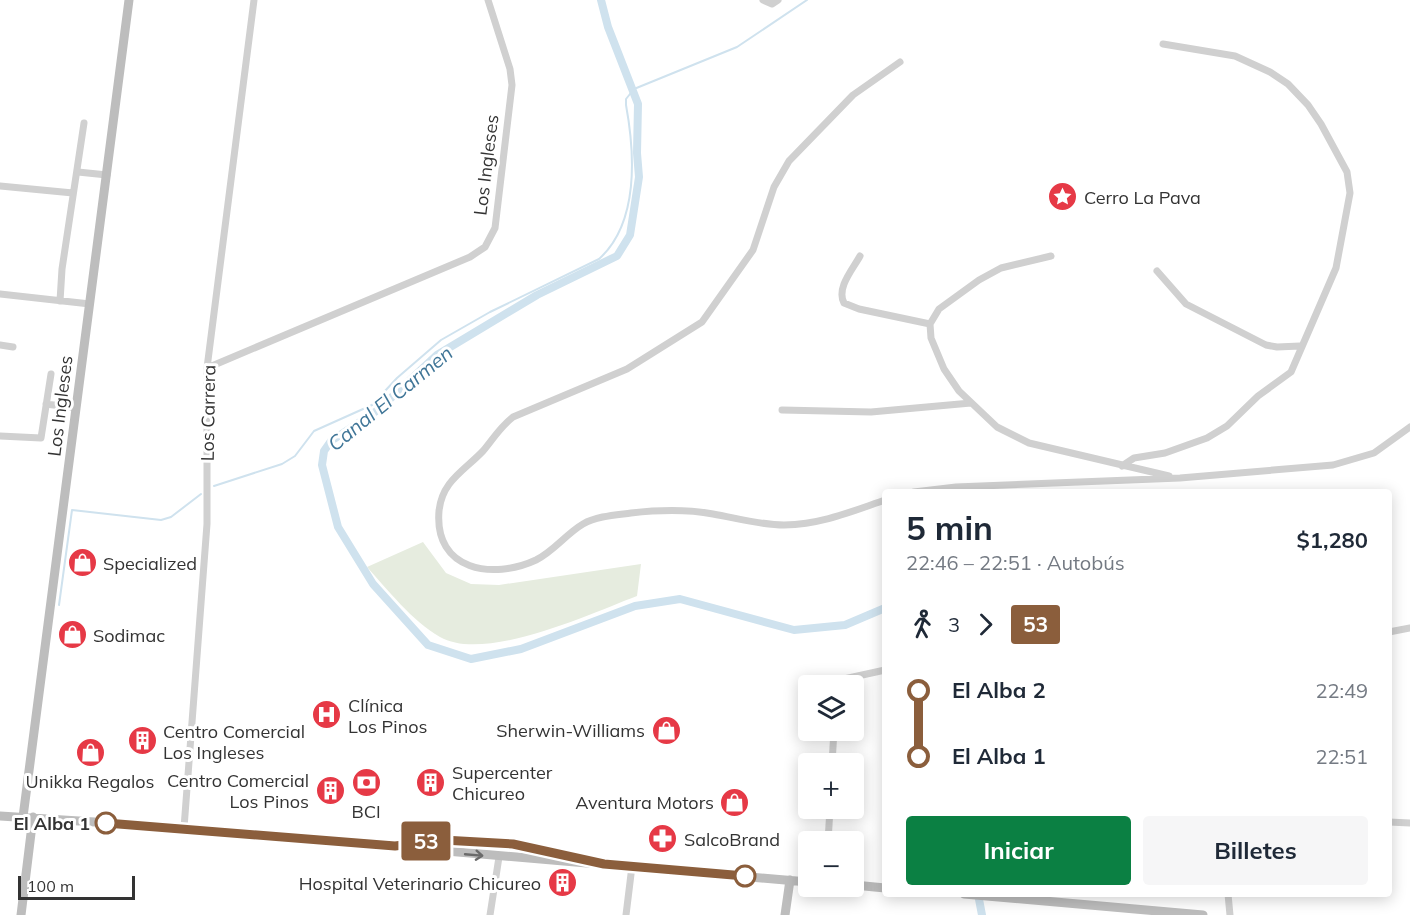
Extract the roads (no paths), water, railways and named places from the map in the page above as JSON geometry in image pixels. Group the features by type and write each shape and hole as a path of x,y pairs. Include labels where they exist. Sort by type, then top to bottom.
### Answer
{"main road":[{"name":"Los Ingleses","path":"28,817 76,408 129,0"},
{"path":"0,816 184,828 499,857 798,881"},
{"path":"21,915 28,817"},
{"path":"395,846 443,840 513,844 604,864"},
{"path":"785,915 790,880"},
{"path":"864,886 882,888"},
{"path":"1005,897 1203,915"}],"street":[{"name":"Los Carrera","path":"184,828 207,524 207,368 254,0"},
{"name":"Los Ingleses","path":"207,368 470,257 489,243 495,228 512,85 510,69 488,0"},
{"path":"763,0 772,4 778,0"},
{"path":"1122,466 1134,458 1156,456 1188,446 1227,426 1258,396 1291,372 1339,257 1350,193 1347,172 1315,114 1288,84 1257,65 1235,56 1163,44"},
{"path":"882,501 844,517 785,525 683,511 609,516 584,523 536,560 497,569 477,569 460,562 446,545 440,521 441,499 451,480 513,417 627,369 702,322 753,250 771,192 789,161 847,100 900,62"},
{"path":"60,301 84,123"},
{"path":"78,172 107,175"},
{"path":"0,186 73,192"},
{"path":"860,256 843,287 841,295 844,303 859,309 930,324"},
{"path":"1051,256 1001,268 979,280 939,309 930,324 931,338 944,369 971,403 997,427 1029,443 1180,478"},
{"path":"1157,271 1177,296 1191,307 1266,345 1300,346"},
{"path":"0,294 90,304"},
{"path":"0,345 13,347"},
{"path":"0,436 41,438 51,374"},
{"path":"782,410 871,412 971,403"},
{"path":"46,404 76,408"},
{"path":"939,489 1180,478 1341,464 1374,453 1410,427"},
{"path":"1392,631 1410,628"},
{"path":"862,675 882,671"},
{"path":"1392,822 1410,823"},
{"path":"490,915 499,857"},
{"path":"626,915 632,866"},
{"path":"1228,897 1230,915"}],"waterway":[{"name":"Canal El Carmen","path":"601,0 608,27 638,104 639,177 630,235 617,256 537,295 437,355 378,410 331,441 324,451 322,465 338,527 373,584 428,645 471,659 521,649 635,606 680,599 794,630 845,625 882,609"},
{"path":"214,486 282,464 295,456 314,431 372,405 397,378 441,340 490,312 599,259 612,244 621,227 627,207 632,166 626,99 634,89 737,47 807,0"},
{"path":"59,605 72,510 161,520 171,517 201,494"},
{"name":"Canal El Carmen","path":"979,897 982,915"}],"place":[{"name":"Cerro La Pava","path":"1063,197"},
{"name":"Specialized","path":"82,563"},
{"name":"Sodimac","path":"72,635"},
{"name":"Clínica Los Pinos","path":"327,715"},
{"name":"Sherwin-Williams","path":"666,730"},
{"name":"Centro Comercial Los Ingleses","path":"142,741"},
{"name":"Unikka Regalos","path":"90,752"},
{"name":"BCI","path":"366,782"},
{"name":"Supercenter Chicureo","path":"431,782"},
{"name":"Centro Comercial Los Pinos","path":"330,790"},
{"name":"Aventura Motors","path":"735,802"},
{"name":"El Alba 1","path":"106,823"},
{"name":"SalcoBrand","path":"663,839"},
{"name":"Hospital Veterinario Chicureo","path":"562,883"}]}
